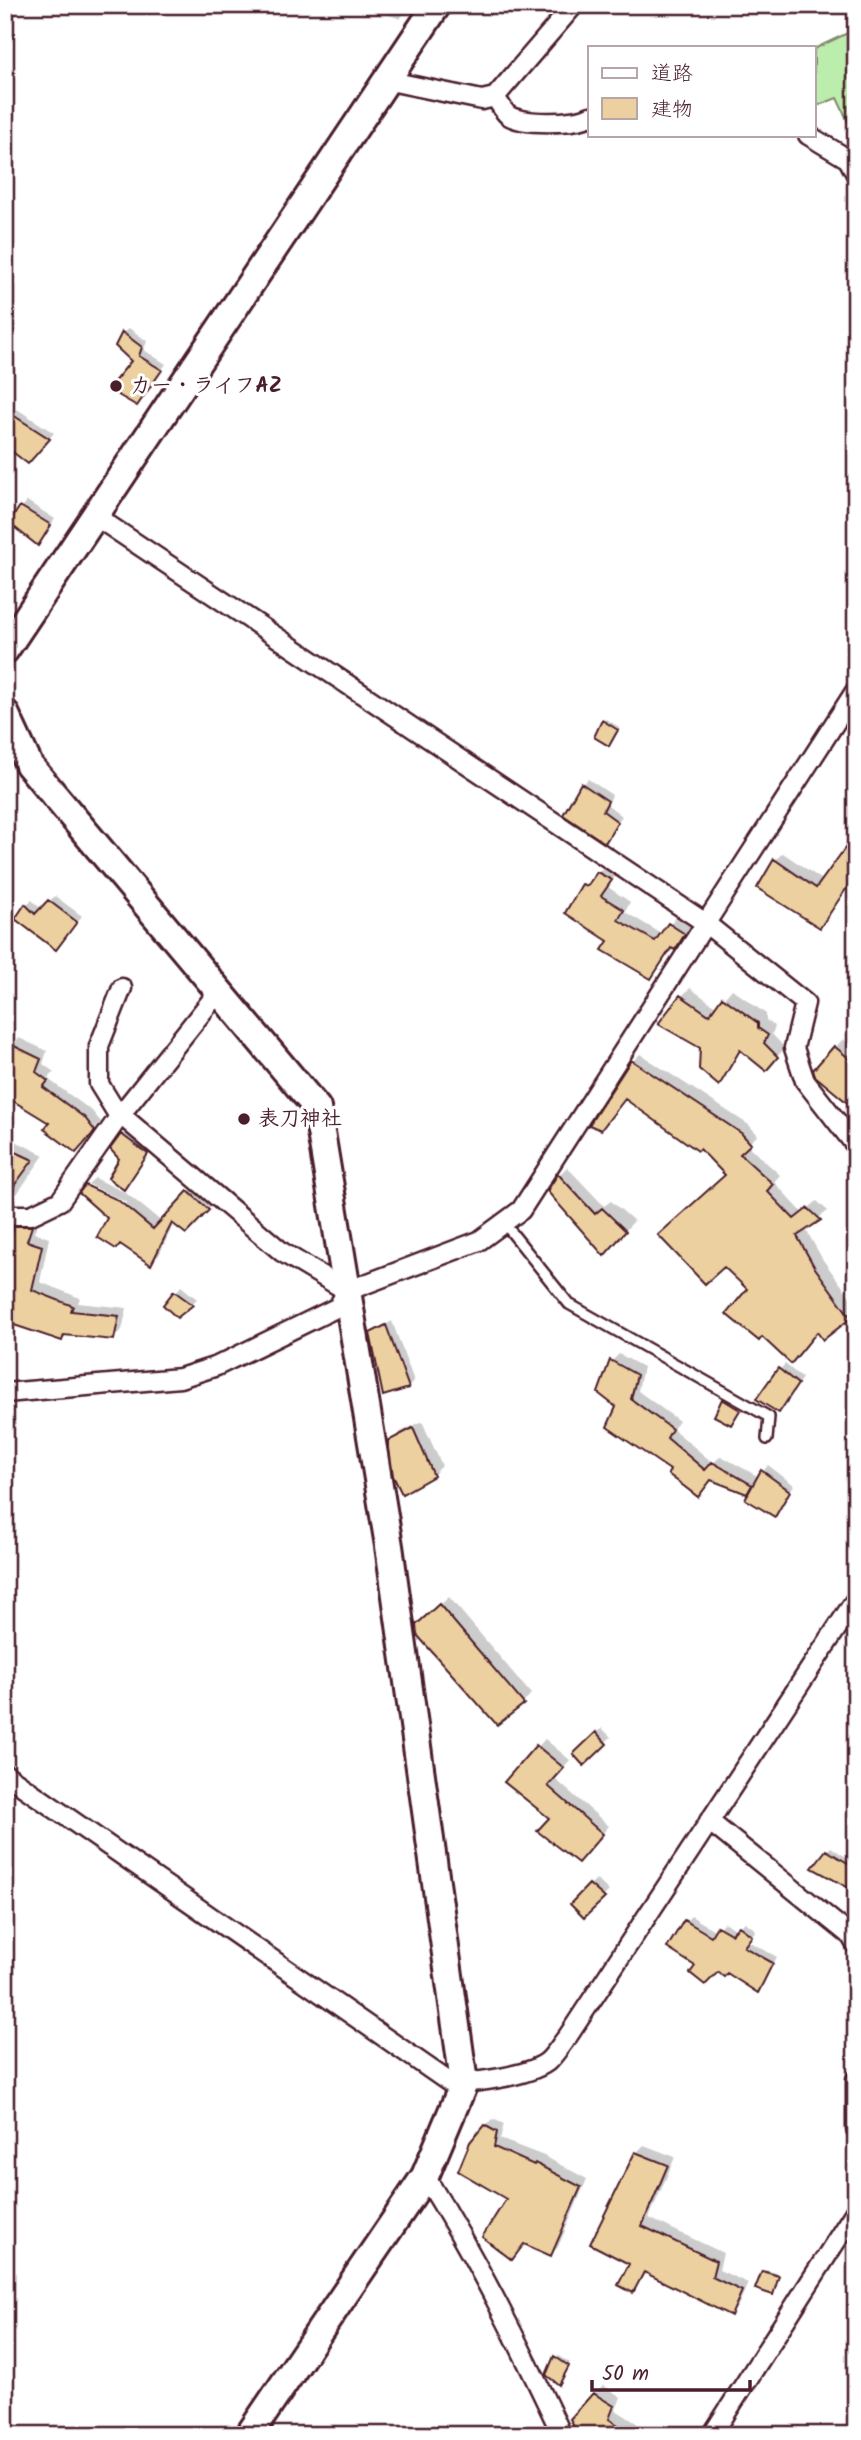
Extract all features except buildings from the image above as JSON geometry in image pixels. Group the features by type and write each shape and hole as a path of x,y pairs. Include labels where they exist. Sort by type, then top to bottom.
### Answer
{"street":[{"path":"5,650 437,5"},
{"path":"385,80 482,100 495,97 574,5"},
{"path":"495,97 508,115 522,121 570,122 588,117"},
{"path":"810,136 848,159 856,174"},
{"path":"95,516 704,922 805,1003 794,1048 805,1081 856,1146"},
{"path":"5,1393 180,1378 216,1366 338,1307 347,1291 479,1241 521,1210 704,922 856,690"},
{"path":"5,713 29,765 317,1108 389,1546 464,2083 425,2176 249,2435"},
{"path":"122,988 99,1046 99,1084 121,1114 282,1252 347,1291"},
{"path":"5,1215 31,1215 61,1201 121,1114 219,991"},
{"path":"5,1774 449,2082 464,2083 535,2070 550,2060 856,1599"},
{"path":"709,1821 850,1936 856,1945"},
{"path":"856,2080 856,2129"},
{"path":"425,2176 467,2243 501,2306 562,2435"},
{"path":"712,2435 856,2210"}],"lane":[{"path":"504,1223 569,1304 769,1417 767,1439"}],"green space":[{"path":"856,29 856,130 853,132 837,98 816,106 816,48"}],"place":[{"name":"カー・ライフAZ","path":"116,386"},
{"name":"表刀神社","path":"244,1119"}]}
